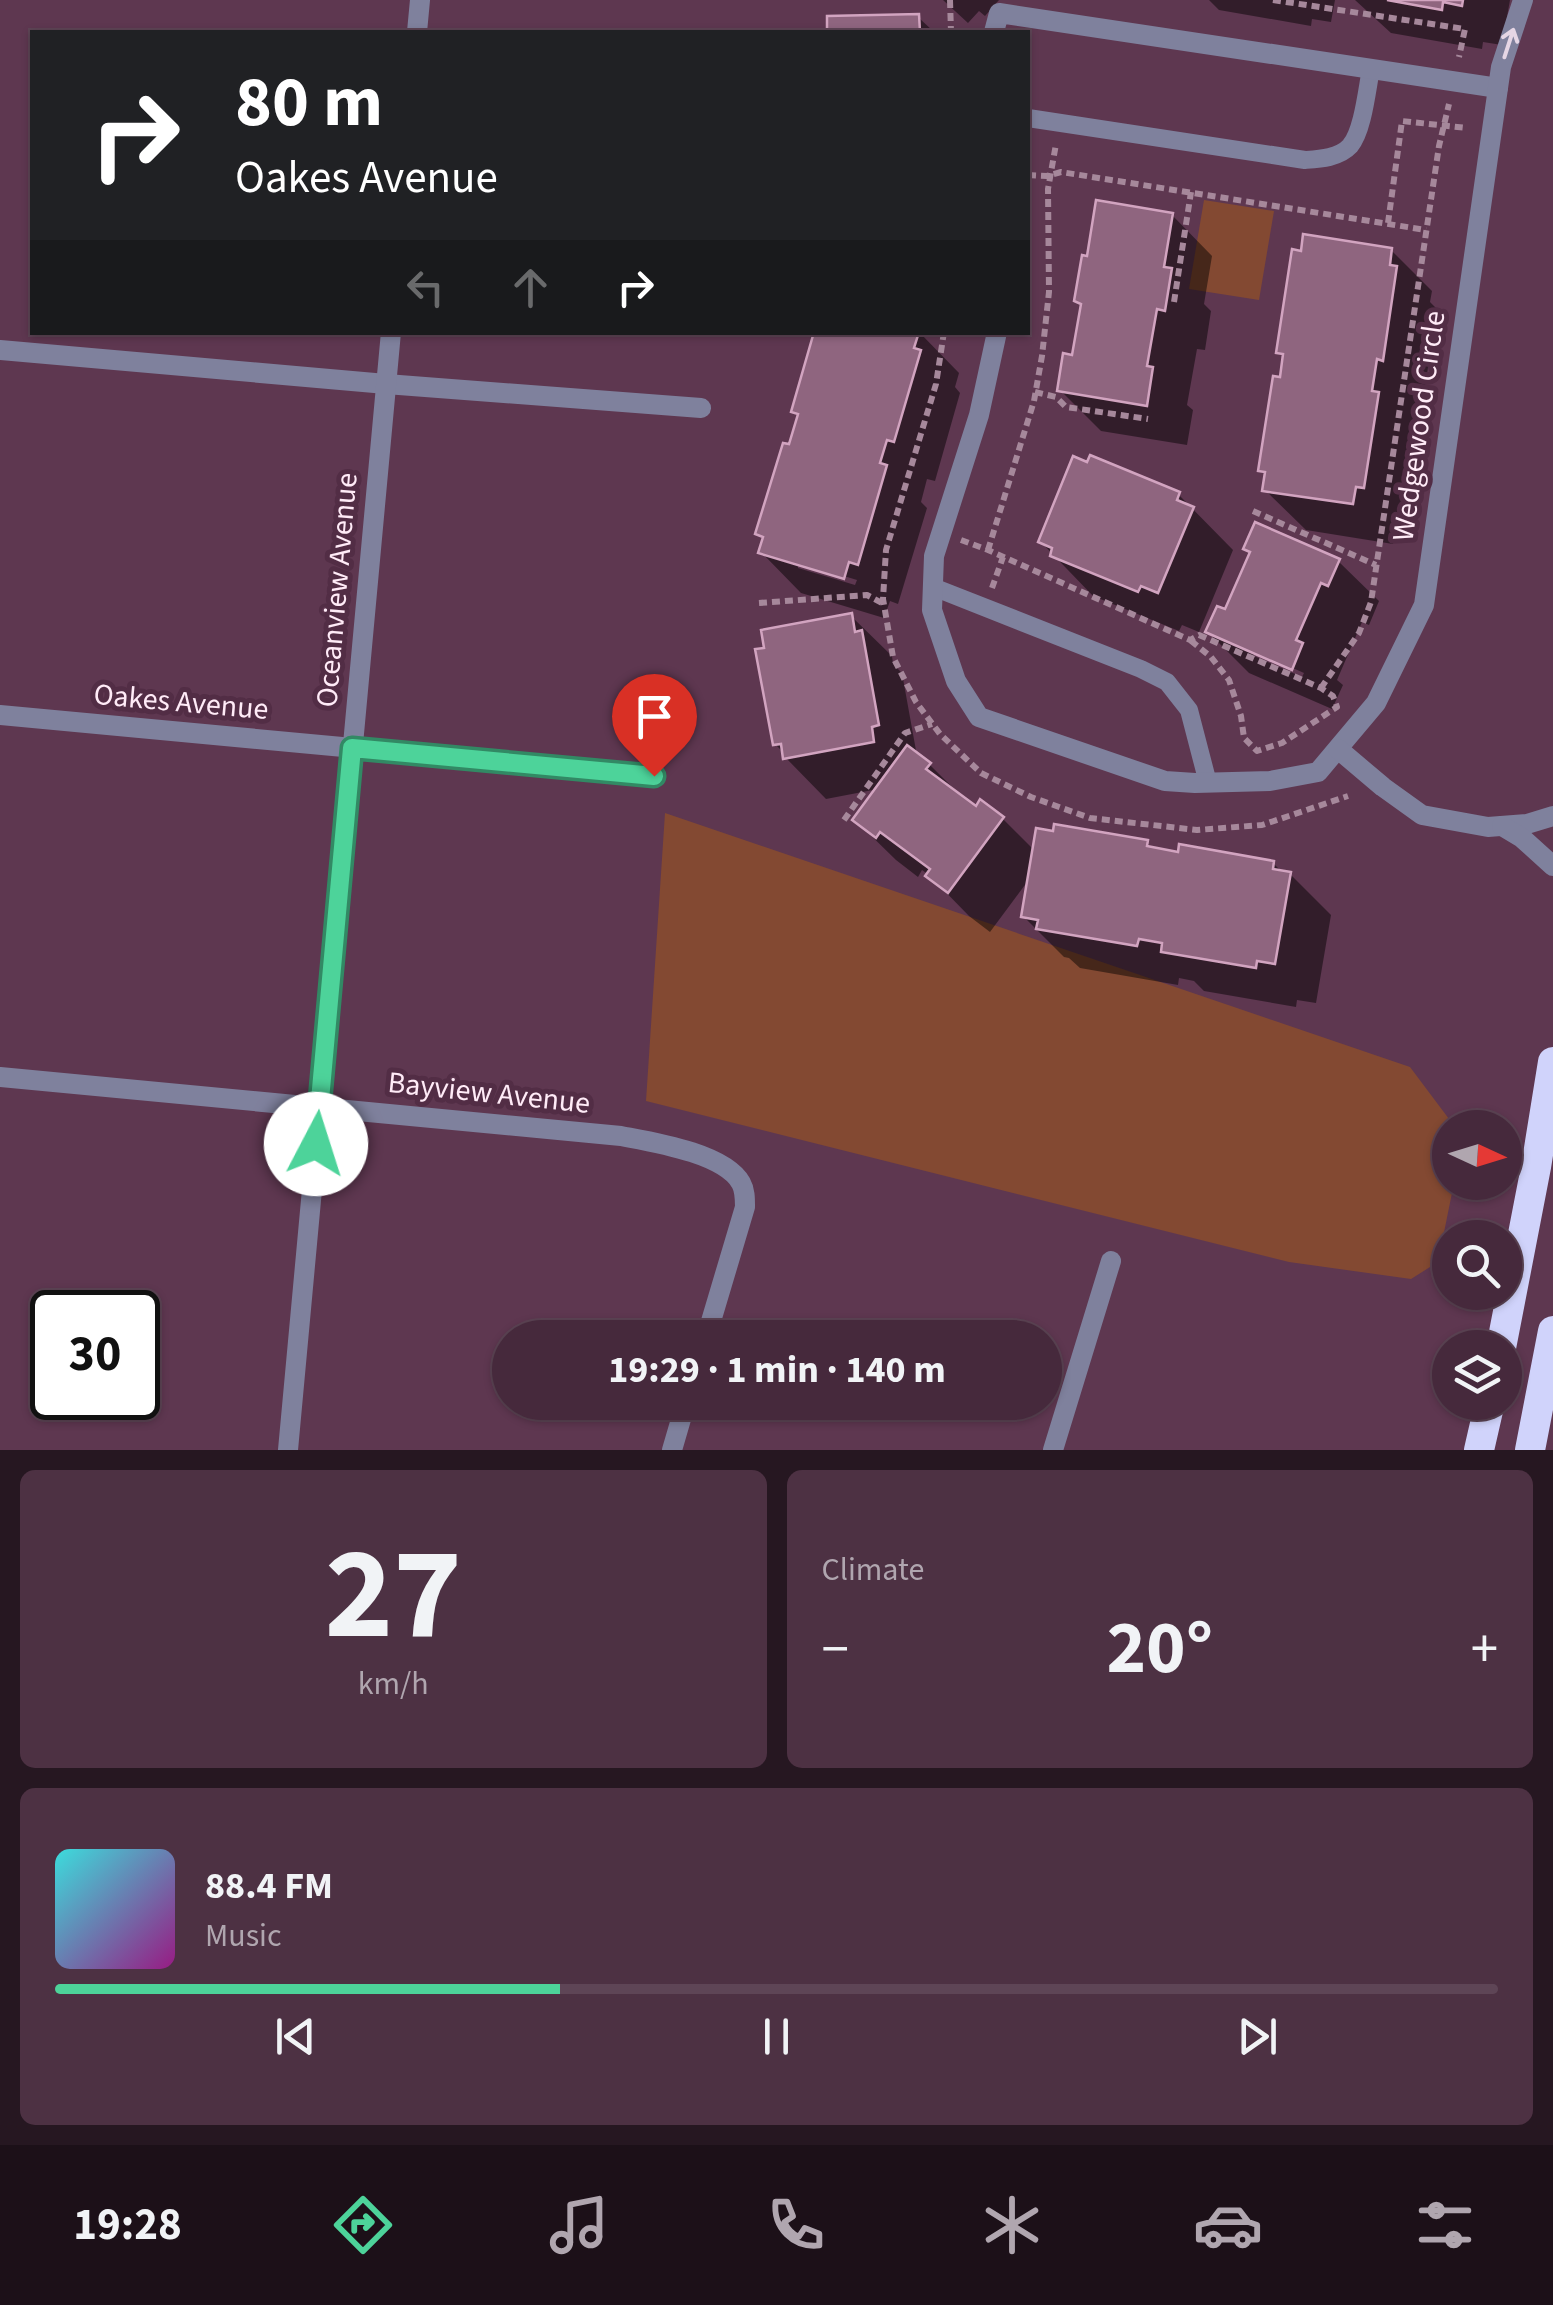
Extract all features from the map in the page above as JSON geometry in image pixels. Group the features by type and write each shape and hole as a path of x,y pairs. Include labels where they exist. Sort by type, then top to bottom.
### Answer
{"highway":[{"path":"1504,1330 1553,1062"},
{"path":"1530,1450 1553,1331"},
{"path":"1480,1450 1486,1420"}],"street":[{"path":"418,30 420,0"},
{"name":"Wedgewood Circle","path":"996,335 979,415 934,556 932,586 932,610 956,681 978,717 1165,781 1270,781 1318,772 1376,703 1424,605 1501,67 1523,0"},
{"path":"995,30 999,13 1498,88"},
{"name":"Oceanview Avenue","path":"288,1450 390,335"},
{"path":"0,350 701,408"},
{"name":"Oakes Avenue","path":"0,715 654,776"},
{"path":"1338,749 1422,815 1488,827 1527,824 1553,816"},
{"path":"1502,826 1553,866"},
{"name":"Bayview Avenue","path":"0,1077 621,1136 682,1148 728,1170 744,1190 745,1207 711,1320"},
{"path":"1052,1450 1111,1260"},
{"path":"672,1450 681,1420"}],"lane":[{"path":"1030,118 1305,160 1327,158 1349,148 1358,128 1371,69"},
{"path":"932,586 1167,682 1189,710 1208,783"}],"path":[{"path":"950,0 950,30"},
{"path":"1272,0 1465,28 1457,63"},
{"path":"1321,688 1359,633 1370,602 1426,230 1450,98"},
{"path":"1388,224 1402,121 1474,128"},
{"path":"988,550 1035,392 1049,292 1048,189 1059,123"},
{"path":"1030,175 1061,172 1426,230"},
{"path":"1174,302 1191,192"},
{"path":"944,335 936,384 886,550 884,603 893,656 932,724 981,773 1090,818 1197,830 1230,828 1262,825 1348,796"},
{"path":"1035,392 1056,398 1066,407 1148,419"},
{"path":"1253,510 1376,565"},
{"path":"941,533 1190,640 1229,680 1244,738 1257,751 1282,742 1338,706 1333,696 1321,688 1199,636 1190,640"},
{"path":"759,603 867,594 884,603"},
{"path":"844,820 905,734 932,724"}],"shaded area":[{"path":"1204,200 1274,211 1259,300 1189,289"},
{"path":"665,813 1410,1067 1442,1110 1432,1110 1432,1200 1451,1200 1447,1220 1432,1220 1432,1266 1411,1279 1289,1262 646,1101"}],"building":[{"path":"1387,0 1463,0 1462,6 1443,2 1442,10"},
{"path":"919,14 920,30 827,30 827,16"},
{"path":"1096,200 1173,213 1164,267 1172,268 1165,311 1157,309 1147,366 1153,367 1147,406 1057,391 1063,353 1072,355 1081,304 1074,301 1082,255 1087,256"},
{"path":"1303,234 1392,248 1390,265 1397,266 1383,361 1377,359 1372,391 1379,392 1364,488 1356,487 1353,504 1262,491 1265,472 1258,471 1273,376 1280,377 1283,354 1276,353 1292,249 1301,251"},
{"path":"813,335 918,335 914,348 921,350 894,442 887,440 880,463 887,465 858,565 849,562 844,579 758,553 763,537 755,534 783,443 789,444 798,414 791,412"},
{"path":"1090,455 1180,492 1177,500 1194,507 1158,593 1141,586 1138,592 1050,556 1052,548 1038,542 1073,456 1087,462"},
{"path":"1255,522 1340,559 1328,586 1321,583 1296,640 1303,643 1292,670 1205,632 1217,606 1225,609 1250,552 1243,549"},
{"path":"852,613 855,632 862,630 879,725 872,727 874,742 783,759 781,744 773,745 755,649 764,648 761,630"},
{"path":"907,745 931,763 926,769 976,806 980,799 1004,817 948,893 925,876 930,869 880,832 876,838 852,820"},
{"path":"1054,824 1148,840 1147,846 1178,852 1179,844 1274,861 1273,869 1291,872 1275,964 1257,961 1256,968 1161,952 1162,943 1139,939 1137,946 1036,929 1038,920 1021,917 1036,828 1053,831"}],"route":[{"path":"316,1144 352,748 654,776"}]}
